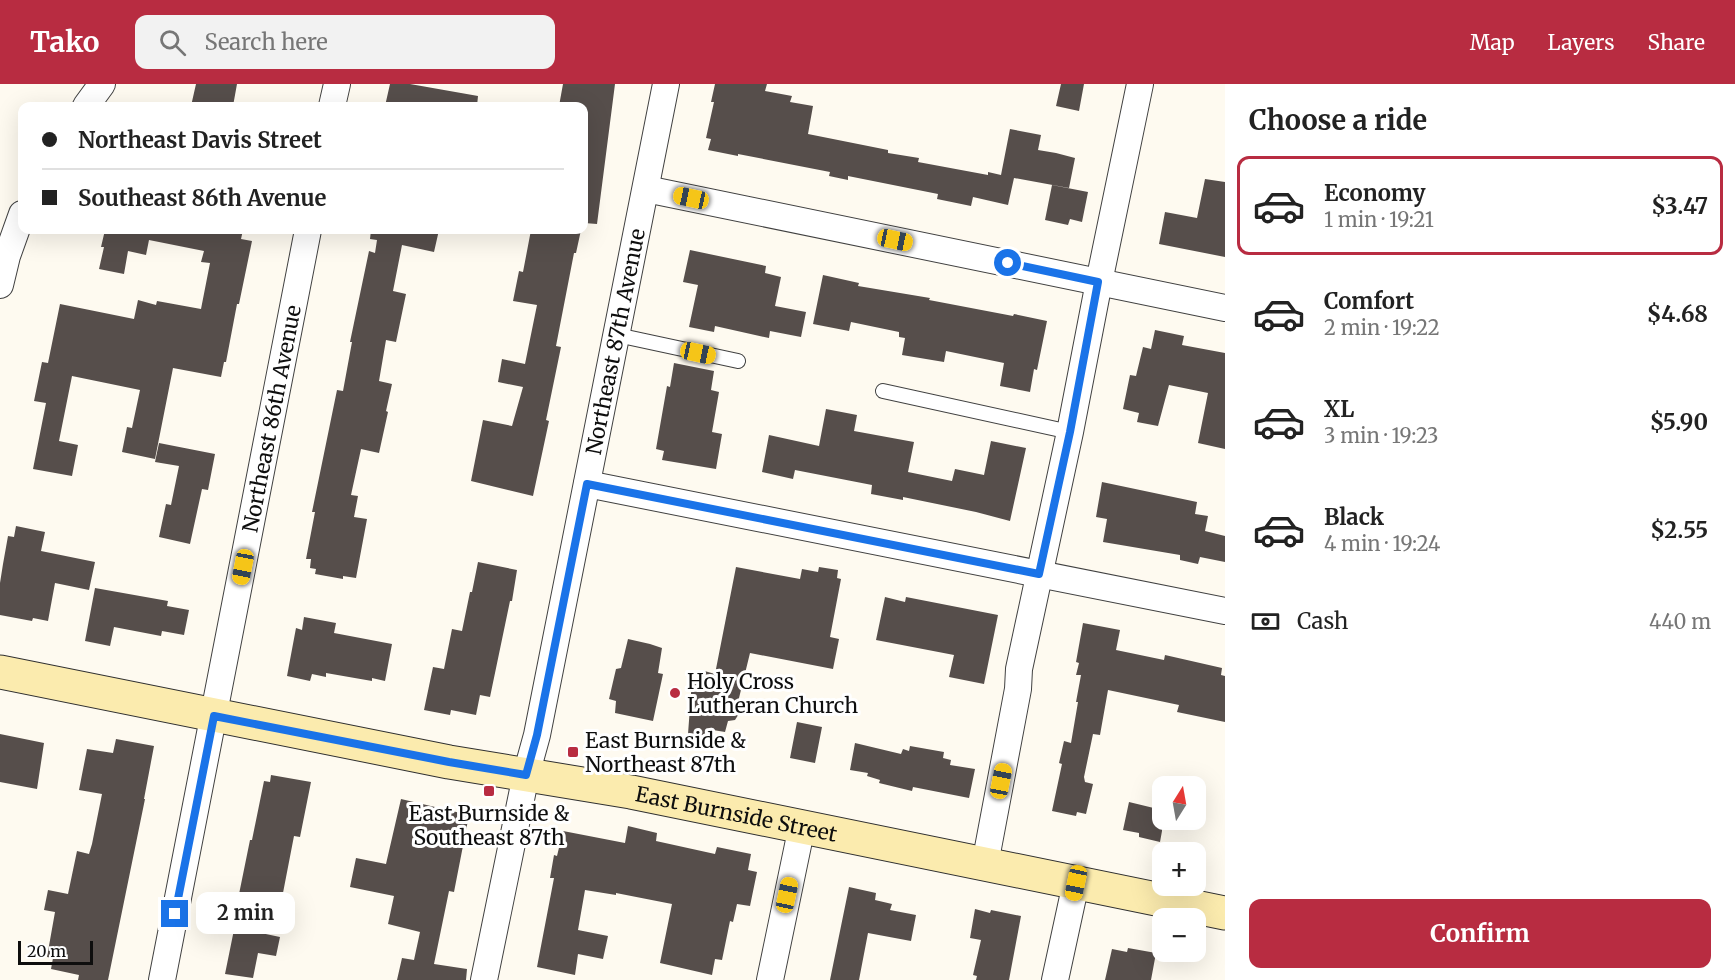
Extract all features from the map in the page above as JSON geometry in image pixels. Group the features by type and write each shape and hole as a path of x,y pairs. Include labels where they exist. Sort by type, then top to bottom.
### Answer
{"street":[{"path":"89,102 102,84"},
{"path":"333,102 337,84"},
{"name":"Northeast 87th Avenue","path":"484,980 526,775 537,735 666,84"},
{"path":"984,864 1018,689 1019,669 1070,432 1098,282 1140,84"},
{"path":"646,189 1225,308"},
{"path":"0,285 18,225"},
{"name":"Northeast 86th Avenue","path":"162,980 307,234"},
{"path":"587,484 1225,611"},
{"name":"East Burnside Street","path":"0,672 449,762 572,781 802,826 1225,913"},
{"path":"770,980 802,826"},
{"path":"1055,980 1076,883"}],"lane":[{"path":"616,335 738,362"},
{"path":"883,391 1070,432"}],"building":[{"path":"196,84 237,84 234,102 192,102"},
{"path":"390,84 410,84 478,96 477,102 386,102"},
{"path":"563,84 615,84 597,224 588,223 588,102 560,102"},
{"path":"715,84 767,84 765,91 792,96 790,102 813,106 808,134 888,150 888,153 919,158 918,162 988,175 988,172 1001,175 1010,129 1041,135 1038,150 1075,158 1069,188 1014,178 1008,205 973,197 971,206 937,199 938,194 848,176 848,180 829,176 830,172 708,150 711,139 706,138 714,102 711,102"},
{"path":"1061,84 1084,84 1079,111 1056,106"},
{"path":"1205,179 1225,182 1225,257 1159,244 1165,212 1197,218"},
{"path":"1052,185 1088,192 1082,222 1070,219 1068,225 1045,220"},
{"path":"104,234 242,234 241,239 252,241 226,362 224,362 221,377 173,368 155,459 122,452 127,427 132,428 140,390 72,376 59,441 78,445 72,476 33,469 46,403 34,401 42,362 48,363 60,304 134,319 138,300 156,305 157,301 201,309 210,263 201,262 204,251 149,240 146,255 128,251 124,274 99,269 104,247 101,247"},
{"path":"371,234 438,234 434,252 402,245 393,291 406,294 396,342 386,340 379,381 392,384 386,411 388,412 379,453 361,449 351,495 358,496 354,517 367,519 356,578 343,576 343,579 315,574 316,569 310,568 311,559 306,559 315,512 312,512 337,390 343,391 352,342 350,342 369,251 375,253 377,240 370,239"},
{"path":"530,234 580,234 576,253 574,253 556,346 561,347 546,420 549,421 533,496 471,481 483,420 512,426 523,387 498,382 502,359 525,364 537,305 513,301 519,271 523,272"},
{"path":"690,250 766,266 765,273 781,277 775,306 806,312 801,337 770,331 769,338 715,326 714,332 689,327 698,285 683,282"},
{"path":"823,275 859,283 858,286 1047,321 1030,392 1000,386 1004,363 946,351 944,362 902,355 905,338 899,337 899,332 851,322 849,331 813,324"},
{"path":"1155,330 1184,336 1182,345 1225,353 1225,449 1198,443 1208,393 1169,385 1158,426 1137,422 1139,413 1123,409 1130,375 1136,376 1143,347 1151,349"},
{"path":"674,363 714,371 711,390 719,392 712,432 722,434 716,469 662,460 664,451 656,449 667,386 670,387"},
{"path":"826,409 857,415 854,431 914,442 908,472 952,481 955,469 984,475 991,441 1026,448 1010,521 903,497 903,500 871,494 872,485 795,470 793,479 762,472 769,435 819,446"},
{"path":"159,443 215,454 208,490 202,489 190,544 159,537 166,504 171,505 179,466 155,462"},
{"path":"1102,482 1197,502 1195,514 1208,516 1205,531 1225,536 1225,562 1200,557 1198,564 1180,560 1180,555 1103,542 1107,519 1096,517"},
{"path":"16,526 45,532 41,551 95,562 89,590 55,583 48,621 33,618 32,621 0,615 0,583 8,536 14,537"},
{"path":"478,562 517,570 490,697 480,695 476,715 451,710 450,715 424,710 433,667 444,669 452,629 462,631"},
{"path":"736,567 800,579 802,569 818,572 819,567 838,570 837,578 841,579 830,637 839,639 833,669 750,653 739,698 740,712 735,720 728,721 725,732 713,730 709,740 688,734 692,680 696,681 701,670 715,674"},
{"path":"95,588 168,601 167,606 189,610 184,635 162,631 161,636 114,627 110,646 85,641"},
{"path":"885,597 905,602 906,597 998,615 984,684 949,677 954,655 876,640"},
{"path":"304,617 336,623 334,633 392,644 385,681 326,673 326,677 312,674 310,681 287,676 296,628 302,630"},
{"path":"1083,623 1120,630 1116,650 1164,660 1165,655 1222,668 1221,675 1225,676 1225,722 1177,712 1179,705 1108,690 1100,735 1093,734 1084,777 1085,782 1093,784 1086,814 1077,812 1076,816 1052,811 1062,764 1059,763 1064,741 1071,743 1078,702 1076,702 1081,675 1076,675 1079,663 1076,662"},
{"path":"628,639 662,648 658,673 663,674 653,721 615,713 616,701 609,699 616,669 621,668"},
{"path":"797,722 822,727 815,763 790,758"},
{"path":"0,734 44,743 37,789 0,782"},
{"path":"116,739 154,746 108,980 78,980 79,975 51,969 53,958 47,957 55,912 44,910 48,890 68,894 77,851 89,854 92,844 102,794 79,790 87,749 113,753"},
{"path":"855,743 901,754 903,749 909,751 910,746 944,752 943,758 951,760 950,765 975,769 969,798 913,787 912,791 879,783 880,780 867,776 868,773 850,770"},
{"path":"271,775 311,782 300,837 294,836 282,898 269,895 261,933 280,937 276,956 258,953 253,978 225,974 250,840 252,840 264,781 270,782"},
{"path":"401,799 469,815 454,892 449,891 434,964 467,969 466,980 397,980 402,958 414,960 420,932 388,924 394,896 350,887 356,858 386,864"},
{"path":"1129,802 1152,808 1152,830 1162,831 1160,842 1139,837 1139,833 1123,830"},
{"path":"628,826 657,833 656,841 715,854 717,847 751,854 748,870 757,872 750,906 737,904 733,922 730,921 722,960 715,959 712,975 660,963 672,904 616,893 616,895 585,890 578,930 608,936 603,959 578,954 575,975 537,967 554,878 550,878 554,855 557,856 563,831 625,843"},
{"path":"849,887 876,893 875,900 892,904 890,910 916,915 911,941 868,933 859,980 830,980"},
{"path":"975,909 1021,916 1009,980 976,980 977,976 973,975 981,940 970,938"},
{"path":"1128,948 1152,952 1152,962 1154,962 1151,980 1105,980 1112,949 1127,952"}],"place":[{"name":"Holy Cross Lutheran Church","path":"675,693"},
{"name":"East Burnside & Northeast 87th","path":"573,752"},
{"name":"East Burnside & Southeast 87th","path":"489,791"}],"route":[{"path":"175,914 214,716 526,775 537,735 587,484 1039,574 1070,432 1098,282 1008,263"}]}
